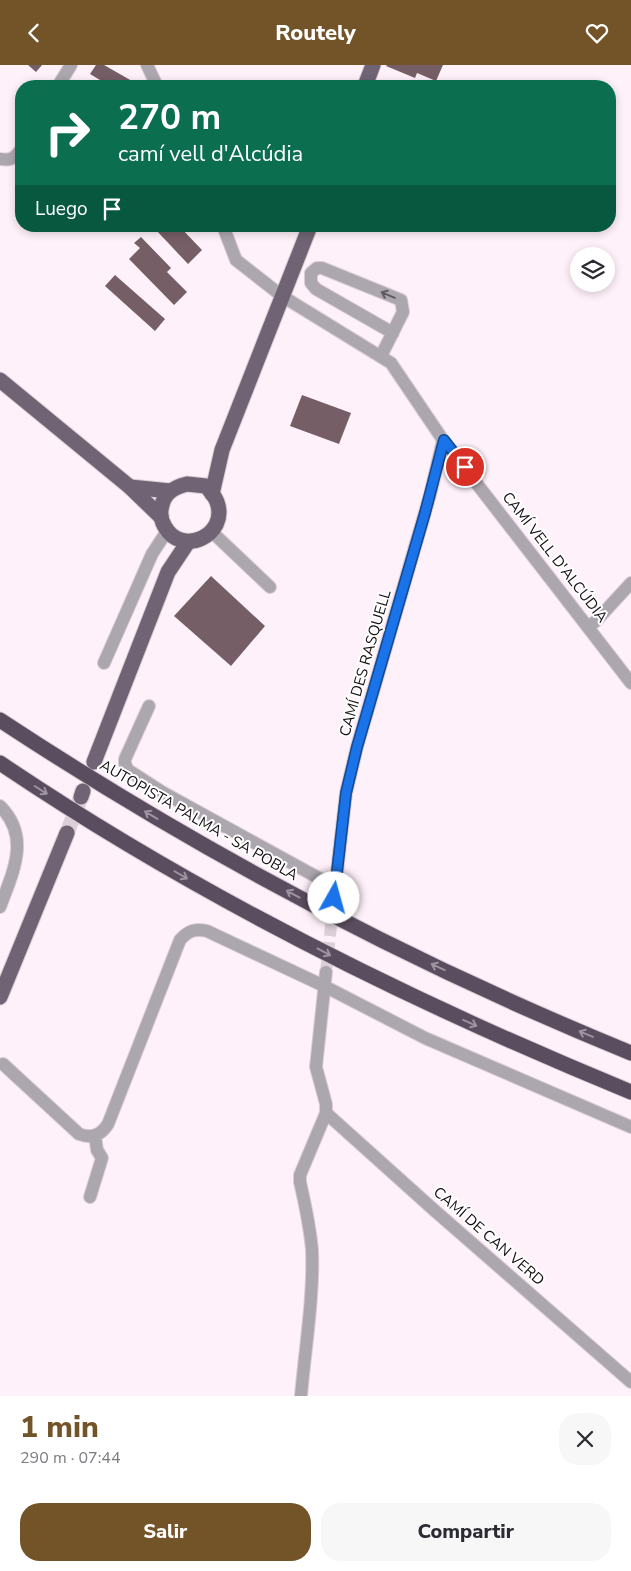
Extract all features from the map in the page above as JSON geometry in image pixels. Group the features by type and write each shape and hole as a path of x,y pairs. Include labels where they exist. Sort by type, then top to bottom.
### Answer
{"highway":[{"name":"AUTOPISTA PALMA - SA POBLA","path":"0,720 176,830 321,909 481,988 631,1053"},
{"path":"0,763 94,824 181,875 336,959 486,1030 631,1092"}],"main road":[{"path":"367,80 373,65"},
{"path":"212,494 220,455 308,232"},
{"path":"0,380 130,487 167,528 188,542 197,541 205,537 212,532 217,523 219,513 217,503 206,486 187,483 170,491 164,499 161,507 167,528 168,572"},
{"path":"196,484 220,455"},
{"path":"130,487 170,491"},
{"path":"94,762 168,572 188,542"},
{"path":"0,997 67,833"}],"street":[{"path":"62,80 71,65"},
{"path":"147,65 154,80"},
{"path":"0,159 12,159 15,157"},
{"name":"CAMÍ VELL D'ALCÚDIA","path":"225,232 236,260 282,296 391,363 444,440 631,683"},
{"path":"381,356 393,333 403,312 401,301 322,268 317,268 311,273 311,283 316,289 393,333"},
{"name":"CAMÍ DES RASQUELL","path":"149,706 125,759 128,770 334,893 346,793 354,756 428,504 444,440"},
{"path":"104,663 152,554 167,528"},
{"path":"212,532 270,587"},
{"path":"588,627 596,621 631,583"},
{"path":"0,806 15,828 18,848 14,869 0,907"},
{"path":"3,1064 79,1133 84,1136 100,1134 108,1124 180,940 195,929 206,931 324,986 425,1038 631,1127"},
{"path":"301,1396 312,1252 309,1223 300,1175 326,1113 326,1104 316,1067 326,972"},
{"name":"CAMÍ DE CAN VERD","path":"326,1113 631,1382"},
{"path":"90,1197 102,1158 97,1150 95,1136"}],"building":[{"path":"28,65 42,65 36,72"},
{"path":"96,65 104,65 130,80 100,80 90,74"},
{"path":"443,65 436,80 417,73 415,78 386,66"},
{"path":"158,232 185,232 202,250 188,264"},
{"path":"141,237 171,268 167,272 187,292 174,305 129,259 140,248 134,243"},
{"path":"115,275 165,319 155,331 105,286"},
{"path":"302,395 351,413 339,444 290,426"},
{"path":"211,576 265,626 231,666 174,616"}],"tunnel":[{"path":"67,833 81,797"},
{"path":"326,972 334,898"}],"route":[{"path":"334,898 346,793 357,747 425,513 444,440 465,467"}]}
